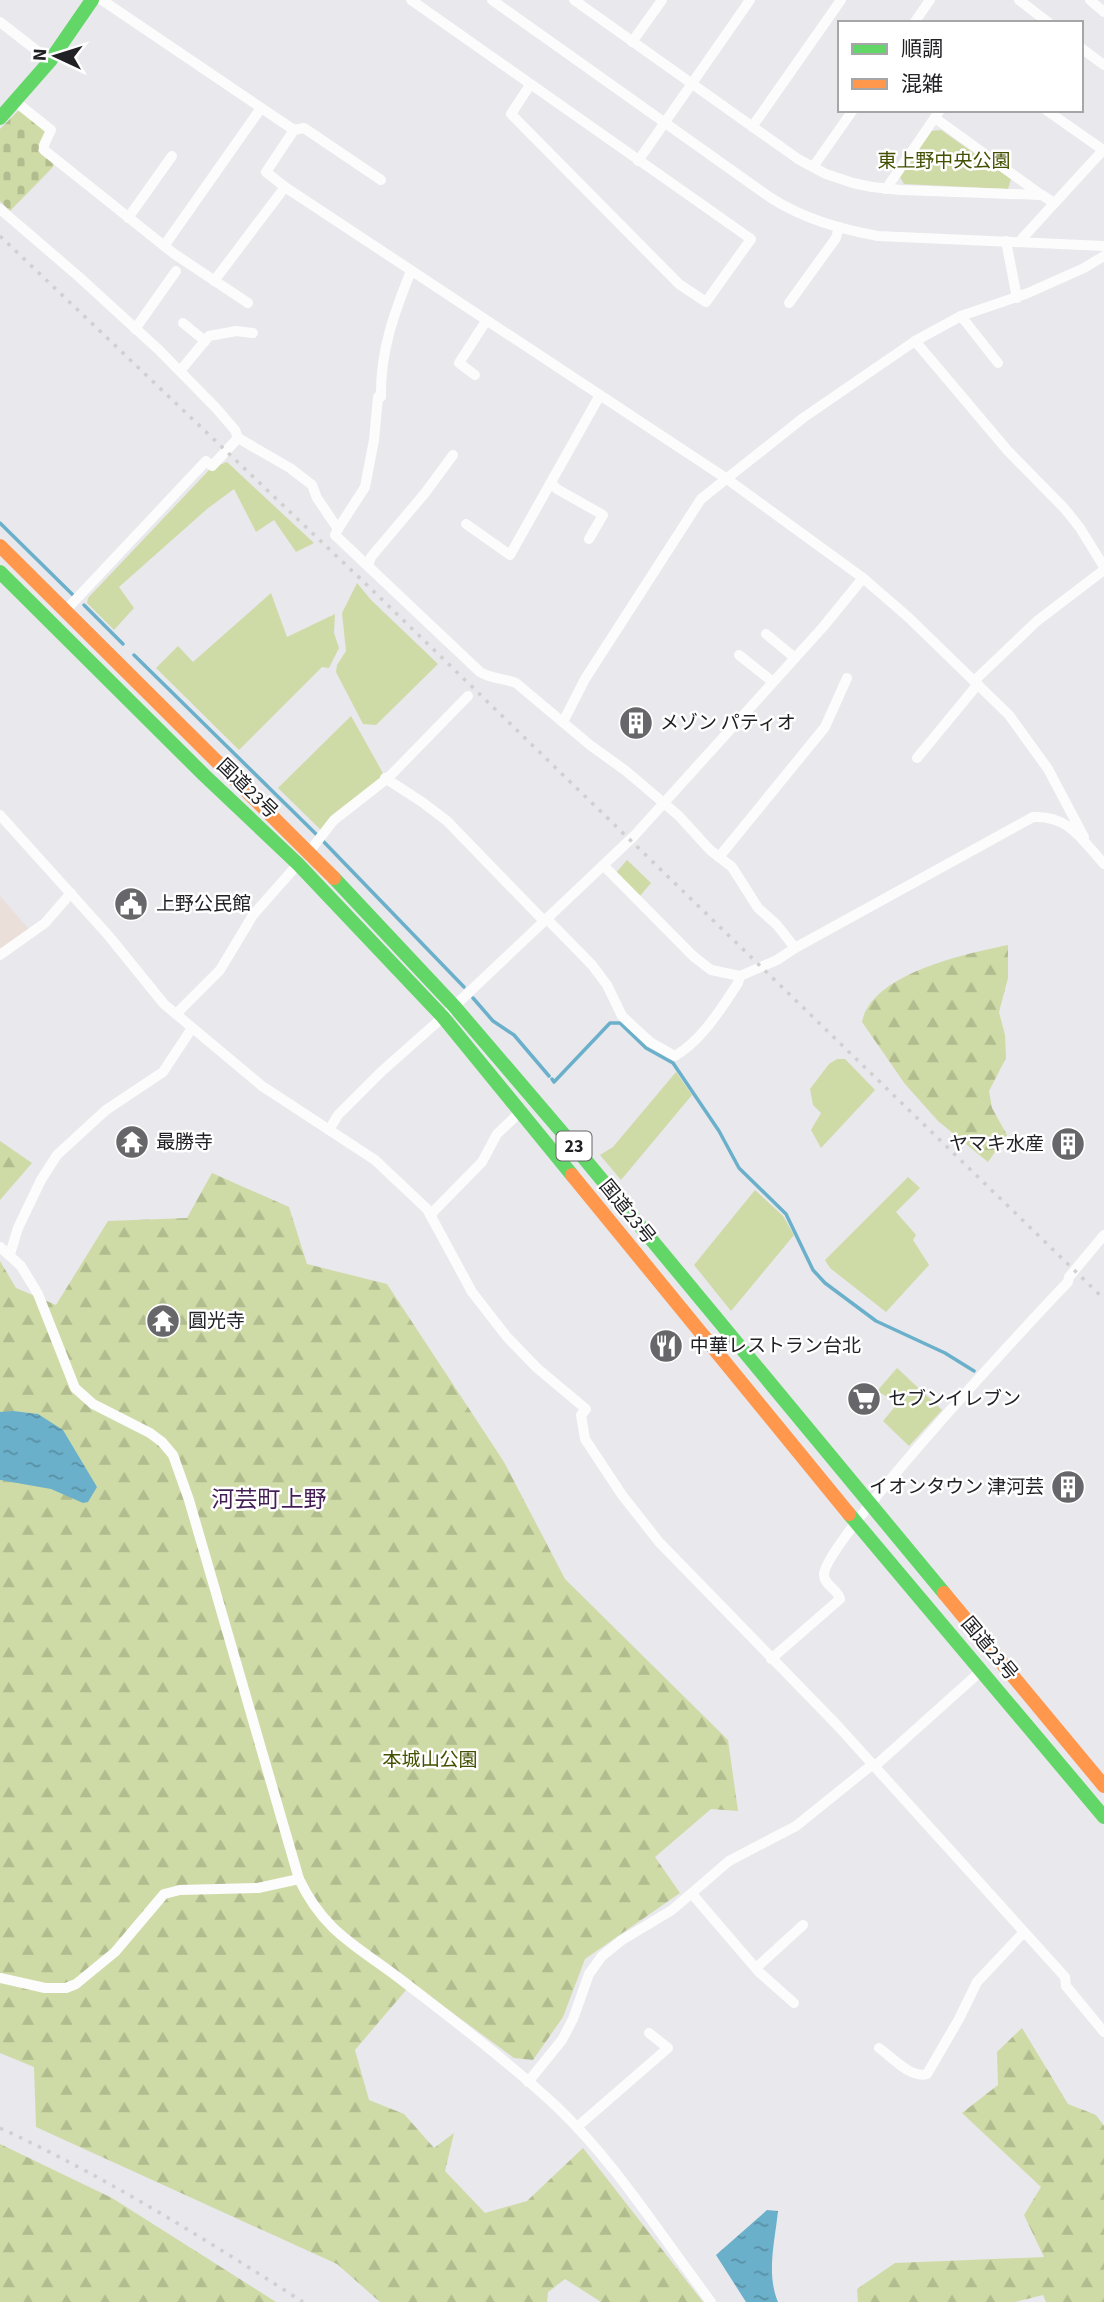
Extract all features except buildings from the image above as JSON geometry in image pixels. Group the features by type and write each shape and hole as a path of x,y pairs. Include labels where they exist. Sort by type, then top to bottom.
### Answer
{"main road":[{"path":"7,108 50,61 92,0"},
{"name":"国道23号","path":"0,546 309,852 454,1006 587,1162 1104,1786"},
{"name":"国道23号","path":"0,572 204,775 298,864 443,1017 855,1521 1104,1817"}],"street":[{"path":"102,0 294,131"},
{"path":"411,0 751,239 706,302 679,284 512,114 530,85"},
{"path":"492,0 783,206 808,217 878,236 1104,246"},
{"path":"574,0 752,127 813,167 853,183 886,189 1041,195"},
{"path":"632,42 662,0"},
{"path":"638,161 750,0"},
{"path":"752,127 841,0"},
{"path":"919,21 930,0"},
{"path":"1020,0 1046,21"},
{"path":"1090,0 1104,12"},
{"path":"0,22 50,61"},
{"path":"1083,49 1104,65"},
{"path":"7,108 51,130 44,150 164,246 248,303"},
{"path":"164,246 261,108"},
{"path":"813,167 852,112"},
{"path":"1019,242 1104,150 1049,112"},
{"path":"886,189 937,114 1054,203"},
{"path":"382,180 304,128 294,131 266,172 727,479 863,578 908,617 1024,734 1048,769 1088,845"},
{"path":"128,218 172,156"},
{"path":"214,281 285,187"},
{"path":"0,209 38,240 180,371 223,415 235,430 237,439 290,468 312,485 317,498 338,529"},
{"path":"789,303 836,238 839,227"},
{"path":"1006,241 1017,298"},
{"path":"563,722 585,679 701,499 803,418 915,341 961,316 1017,298 1104,256"},
{"path":"135,329 176,271"},
{"path":"411,271 394,314 382,359 381,397 378,397 374,440 365,487 335,535 480,672 489,677 516,683 664,802 719,857 733,867 758,908 777,925 795,948"},
{"path":"961,316 998,363"},
{"path":"475,375 459,363 486,321"},
{"path":"183,323 205,341"},
{"path":"180,371 209,336 228,332 253,333"},
{"path":"915,341 1008,451 1064,508 1080,528 1104,568 1037,621 976,683 917,758"},
{"path":"466,524 510,555 600,395"},
{"path":"65,611 206,461 212,466 237,439"},
{"path":"368,566 453,455"},
{"path":"551,483 603,515 589,539"},
{"path":"329,1130 338,1115 365,1088 604,866 795,658 863,578"},
{"path":"766,634 795,658"},
{"path":"739,655 773,682"},
{"path":"719,857 825,727 847,678"},
{"path":"309,852 334,820 389,777 467,696"},
{"path":"385,778 447,821 592,965 607,985 622,1016 650,1042 675,1056 693,1045 738,983 740,976"},
{"path":"0,815 176,1014 262,1086 375,1160 427,1209 472,1292 506,1337 537,1368 586,1409 581,1415 583,1435 622,1495 659,1542 874,1765 1065,1978 1066,1986 1104,2032"},
{"path":"604,866 711,971 740,976 777,960 1032,817 1052,817 1065,824 1104,864"},
{"path":"176,1014 220,970 253,915 298,864"},
{"path":"0,955 45,923 71,893"},
{"path":"10,1254 41,1180 57,1155 106,1110 163,1072 192,1028"},
{"path":"430,1215 482,1162 497,1134 520,1112"},
{"path":"771,1659 840,1600 839,1594 825,1579 824,1569 855,1521 1068,1282 1069,1277 1104,1235"},
{"path":"0,1247 21,1266 38,1294 75,1388 93,1404 157,1438 173,1455 189,1500 299,1879 319,1915 338,1934 405,1983 528,2082 590,2139 711,2302"},
{"path":"528,2082 562,2040 573,2019 587,1979 598,1961 622,1940 669,1912 720,1867 796,1826 874,1765 982,1670"},
{"path":"0,1978 45,1988 66,1988 76,1984 115,1952 164,1894 180,1890 258,1888 299,1879"},
{"path":"692,1894 756,1968 794,2003"},
{"path":"756,1968 803,1924"},
{"path":"879,2048 913,2073 920,2076 928,2074 977,1982 1024,1932"},
{"path":"577,2127 668,2049 649,2033"}],"shaded area":[{"path":"0,896 29,929 0,950"}],"green space":[{"path":"18,111 25,111 46,130 38,151 54,163 10,211 0,201 0,129"},
{"name":"東上野中央公園","path":"941,130 1011,179 1008,189 904,184 900,177 931,131"},
{"path":"227,462 314,543 296,552 274,520 256,532 234,489 207,509 119,587 134,608 114,630 87,603 88,598 211,468"},
{"path":"357,583 371,600 438,664 376,725 363,724 336,672 337,665 346,651 342,613"},
{"path":"271,593 287,637 335,614 334,633 339,648 329,668 322,667 239,750 156,668 178,646 193,662"},
{"path":"351,716 384,775 323,832 278,788"},
{"path":"627,860 651,883 639,897 614,875"},
{"path":"1008,945 1008,978 999,1012 1005,1035 1006,1058 989,1091 992,1108 1007,1135 988,1162 938,1121 905,1084 862,1022 869,1005 902,978 946,960"},
{"path":"837,1059 845,1059 875,1090 821,1148 811,1130 821,1113 813,1105 810,1089 829,1064"},
{"path":"676,1072 692,1095 621,1180 600,1155 613,1147"},
{"path":"0,1141 32,1163 0,1200"},
{"name":"本城山公園","path":"212,1173 289,1207 307,1264 387,1284 504,1462 565,1579 728,1740 738,1811 711,1809 655,1857 680,1893 585,1959 563,2017 533,2060 514,2058 412,1983 355,2050 369,2100 404,2114 434,2148 454,2133 445,2171 485,2213 527,2201 583,2148 703,2302 601,2302 565,2279 548,2292 547,2302 380,2302 337,2264 36,2127 34,2067 0,2053 0,1261 16,1288 56,1305 108,1221 187,1218"},
{"path":"908,1177 920,1188 896,1212 916,1235 913,1240 929,1265 886,1312 830,1268 825,1260"},
{"path":"755,1190 783,1216 794,1235 731,1311 694,1265"},
{"path":"897,1368 942,1410 909,1446 883,1421 898,1403 877,1391"},
{"path":"1022,2028 1068,2104 1096,2115 1104,2126 1104,2302 1046,2302 1043,2295 1015,2302 858,2302 857,2289 895,2263 1044,2257 1024,2215 1041,2187 962,2113 998,2085 997,2052"},
{"path":"0,2144 112,2198 276,2302 0,2302"}],"water":[{"path":"0,1412 38,1414 63,1430 97,1487 88,1502 83,1503 51,1489 0,1480"},
{"path":"767,2210 778,2211 772,2269 778,2302 746,2302 716,2255"}],"waterway":[{"path":"0,523 73,595"},
{"path":"84,605 123,644"},
{"path":"134,655 318,836"},
{"path":"322,840 464,987"},
{"path":"473,998 493,1021 514,1035 549,1076"},
{"path":"552,1079 554,1082 610,1023 620,1023 646,1048 673,1063 719,1131 739,1168 786,1214 813,1270 825,1283 876,1321 945,1353 974,1371"}],"railway":[{"path":"0,236 368,586 1104,1299"},
{"path":"0,2128 117,2188 303,2302"}],"traffic: fast":[{"path":"0,118 50,61 92,0"},
{"path":"0,572 204,775 298,864 443,1017 572,1175"},
{"path":"334,878 454,1006 578,1151 944,1593"},
{"path":"849,1514 1104,1817"}],"traffic: slow":[{"path":"0,546 334,878"},
{"path":"572,1175 849,1514"},
{"path":"944,1593 1104,1786"}],"place":[{"name":"メゾン パティオ","path":"636,723"},
{"name":"上野公民館","path":"131,904"},
{"name":"最勝寺","path":"132,1142"},
{"name":"ヤマキ水産","path":"1068,1144"},
{"name":"圓光寺","path":"163,1321"},
{"name":"中華レストラン台北","path":"666,1346"},
{"name":"セブンイレブン","path":"864,1399"},
{"name":"イオンタウン 津河芸","path":"1068,1487"}],"district":[{"name":"河芸町上野","path":"269,1499"}]}
